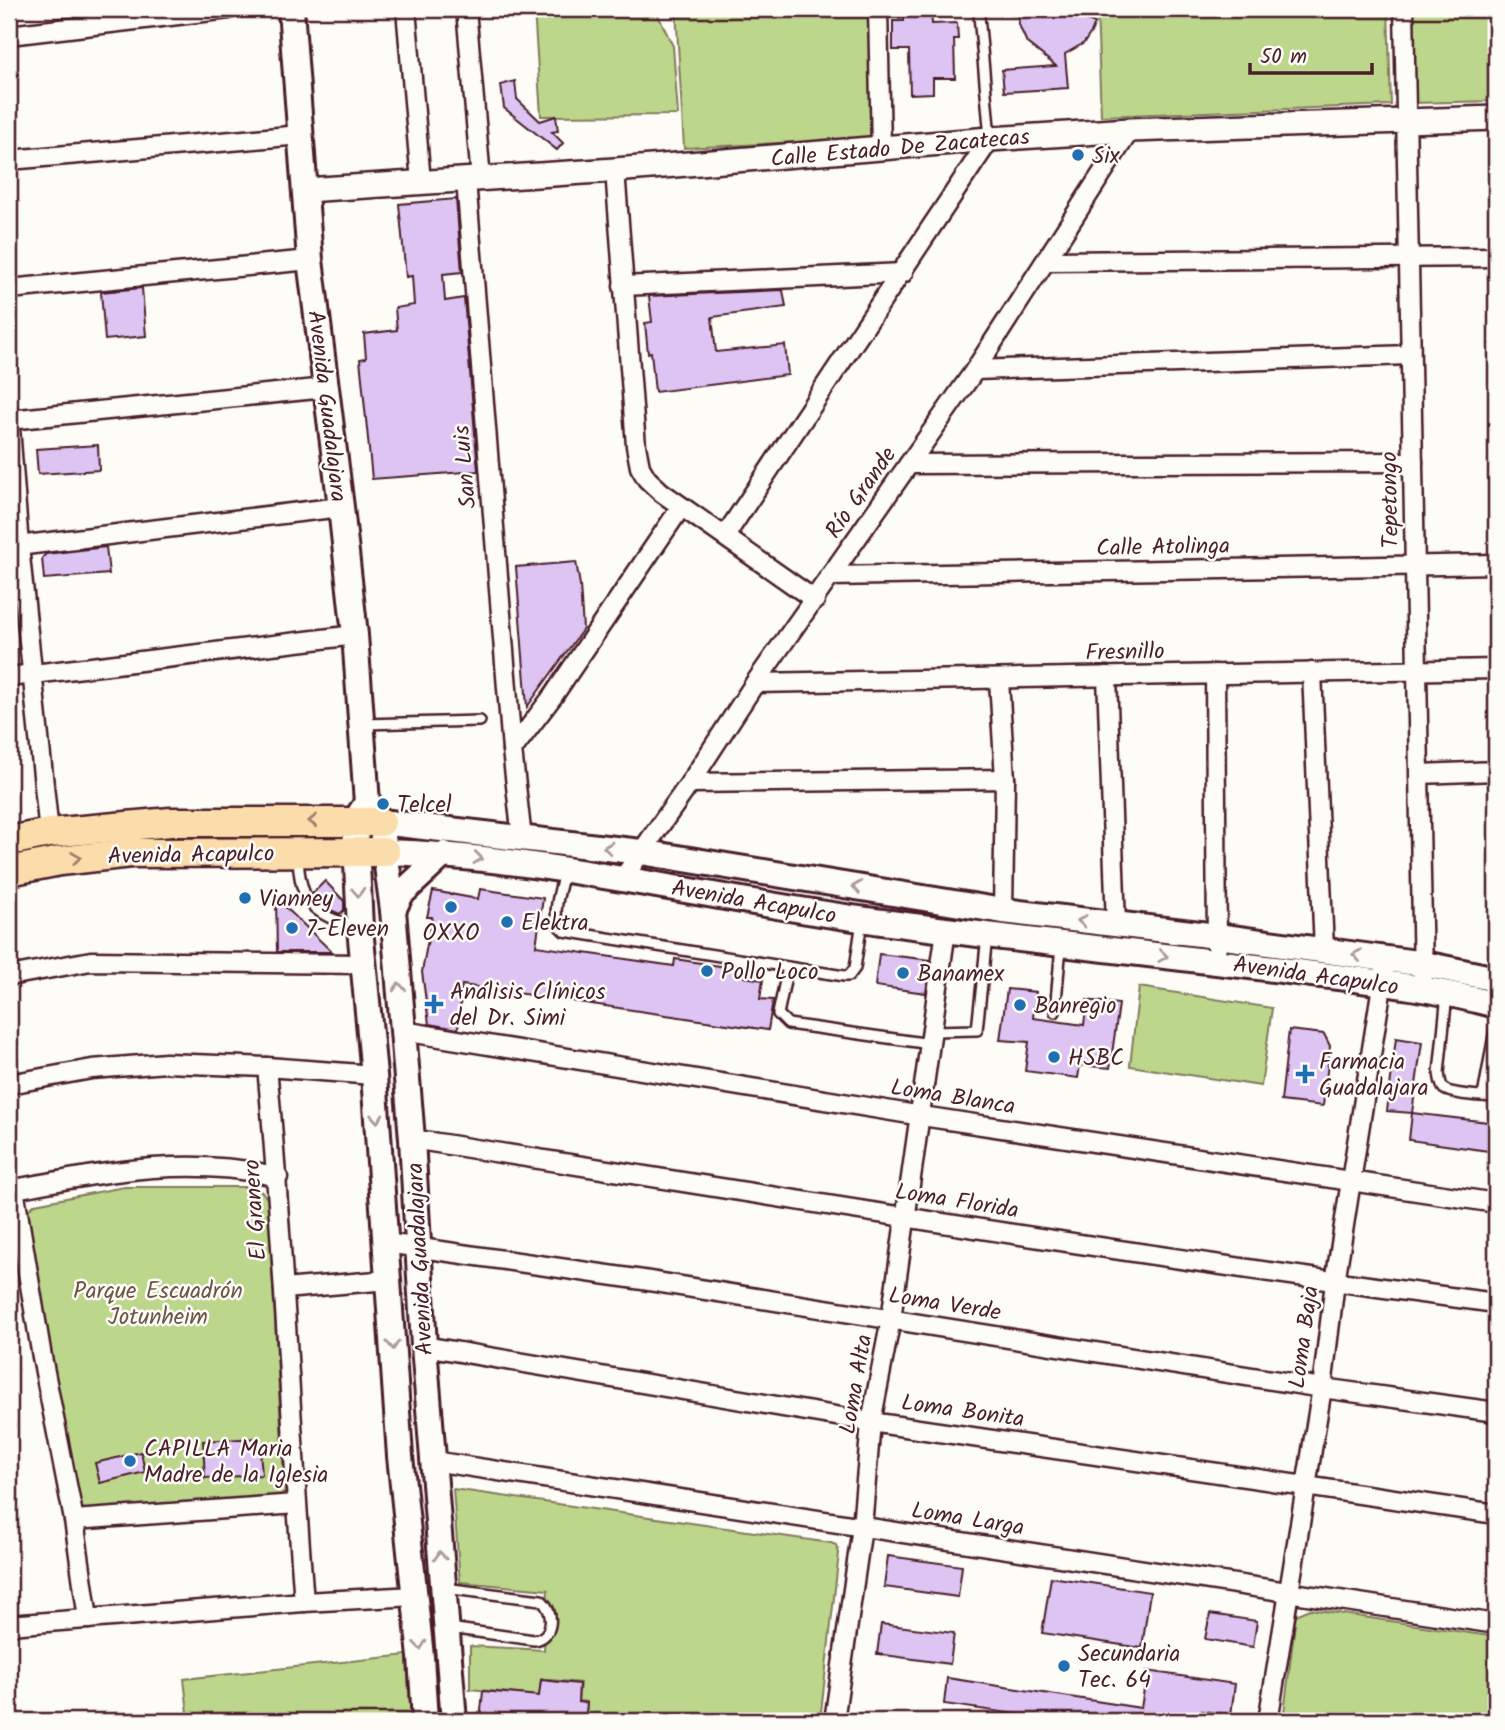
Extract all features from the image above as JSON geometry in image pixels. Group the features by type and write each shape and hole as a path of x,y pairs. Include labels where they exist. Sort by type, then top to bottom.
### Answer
{"main road":[{"name":"Avenida Guadalajara","path":"291,9 310,260 355,635 368,815 385,852 393,910 454,1721"},
{"name":"Avenida Guadalajara","path":"368,815 356,854 360,928 374,1075 400,1456 425,1721"},
{"name":"Avenida Acapulco","path":"9,841 49,833 171,822 368,815 522,839 641,852 1003,911 1424,964 1496,979"},
{"name":"Avenida Acapulco","path":"9,871 60,860 109,854 187,851 444,854 565,868 863,919 1382,983 1496,1005"},
{"path":"393,910 401,894 444,854"}],"street":[{"path":"9,35 229,9"},
{"path":"406,9 421,183"},
{"name":"San Luis","path":"466,9 473,180 512,750 522,839"},
{"path":"878,9 881,149"},
{"name":"Tepetongo","path":"1404,9 1424,964 1435,992"},
{"name":"Calle Estado De Zacatecas","path":"305,190 615,170 990,138 1130,130 1496,118"},
{"name":"Río Grande","path":"623,878 690,783 755,683 975,370 1130,130"},
{"path":"9,160 300,135"},
{"path":"725,536 903,273 990,138"},
{"path":"615,170 633,423 640,467 647,479 681,507 815,600"},
{"path":"1046,261 1496,257"},
{"path":"9,289 310,260"},
{"path":"623,286 903,273"},
{"path":"975,370 1410,355"},
{"path":"49,833 32,675 14,546 9,418 326,388"},
{"path":"909,464 1413,462"},
{"path":"14,546 341,507"},
{"path":"512,750 553,696 681,507"},
{"name":"Calle Atolinga","path":"831,576 1496,564"},
{"path":"9,677 355,635"},
{"name":"Fresnillo","path":"755,683 1496,669"},
{"path":"1312,671 1324,950"},
{"path":"1215,674 1217,962"},
{"path":"1107,676 1116,925"},
{"path":"999,680 1004,779 1003,911"},
{"path":"1420,774 1496,771"},
{"path":"690,783 1004,779"},
{"name":"Loma Alta","path":"834,1721 862,1527 871,1422 891,1320 922,1116 946,930"},
{"name":"Loma Baja","path":"1268,1721 1387,959"},
{"path":"9,976 91,961 363,964"},
{"name":"Loma Blanca","path":"402,1031 922,1116 1496,1203"},
{"path":"9,1084 131,1065 166,1063 374,1075"},
{"name":"El Granero","path":"267,1067 278,1177 304,1601"},
{"name":"Loma Florida","path":"412,1139 1335,1282 1496,1303"},
{"path":"88,1619 74,1520 11,1189 110,1171 167,1168 241,1169 278,1177"},
{"name":"Loma Verde","path":"386,1243 1322,1388 1496,1412"},
{"path":"284,1289 388,1280"},
{"name":"Loma Bonita","path":"424,1346 871,1422 1496,1514"},
{"name":"Loma Larga","path":"433,1461 1496,1624"},
{"path":"74,1520 296,1504"},
{"path":"9,1625 304,1601 415,1596"}],"lane":[{"path":"979,15 990,138"},
{"path":"361,724 480,721"},
{"path":"298,852 301,886 312,906 323,916 360,928"},
{"path":"565,868 556,921 559,929 564,931 849,976 855,968 863,919"},
{"path":"788,967 778,1014 788,1024 932,1037 977,1030 987,935"},
{"path":"1055,1012 1061,944"},
{"path":"1451,968 1435,992 1440,1082 1444,1089 1452,1092 1496,1097"},
{"path":"1483,1096 1496,1024"},
{"path":"442,1588 541,1600 549,1610 550,1627 542,1639 447,1628"}],"green space":[{"path":"534,9 655,9 673,46 678,115 541,116"},
{"path":"676,9 871,9 875,138 684,148"},
{"path":"1097,9 1388,9 1391,105 1101,116"},
{"path":"1411,9 1496,9 1496,101 1413,103"},
{"path":"1139,987 1272,1008 1261,1086 1130,1066"},
{"name":"Parque Escuadrón Jotunheim","path":"124,1187 254,1187 268,1200 285,1495 281,1499 84,1514 78,1503 24,1214 35,1204"},
{"path":"453,1489 836,1545 839,1553 820,1721 586,1721 587,1702 578,1701 580,1683 541,1679 539,1696 470,1689 470,1646 544,1650 548,1590 460,1582"},
{"path":"1310,1609 1496,1637 1496,1721 1283,1721 1296,1615"},
{"path":"407,1655 411,1721 189,1721 184,1679"}],"building":[{"path":"904,9 931,9 932,24 957,23 958,39 954,39 955,78 933,78 933,93 910,94 909,50 893,50 893,21 904,21"},
{"path":"1018,9 1089,9 1087,20 1095,23 1092,31 1084,43 1065,54 1068,88 1004,92 1002,70 1056,66 1027,43 1019,25"},
{"path":"515,81 517,99 540,121 556,116 558,131 552,132 563,143 557,150 504,108 501,85"},
{"path":"456,199 462,272 443,274 445,301 464,298 478,471 372,479 360,359 366,358 364,334 397,330 395,308 414,305 412,276 406,277 399,204"},
{"path":"142,288 146,336 105,340 101,292"},
{"path":"783,290 786,307 712,317 716,352 785,345 788,375 655,392 645,323 652,322 649,296"},
{"path":"98,445 99,470 38,474 36,449"},
{"path":"106,547 109,574 44,579 42,558 46,554"},
{"path":"576,562 583,629 527,707 516,567"},
{"path":"325,881 344,901 344,910 340,914 328,909 313,893"},
{"path":"480,889 543,898 536,946 674,966 675,959 745,970 744,977 763,980 760,999 773,1000 768,1030 462,985 458,1029 429,1024 422,972 432,917 427,917 433,891 478,899"},
{"name":"7-Eleven","path":"276,898 332,952 277,952"},
{"name":"Banamex","path":"879,954 930,960 926,993 875,986"},
{"path":"1007,989 1036,992 1033,1018 1084,1025 1087,1000 1119,1004 1110,1068 1080,1065 1078,1078 1025,1071 1029,1042 1000,1040"},
{"name":"Farmacia Guadalajara","path":"1289,1030 1324,1034 1330,1046 1323,1106 1281,1101"},
{"path":"1396,1038 1422,1042 1412,1113 1387,1111"},
{"path":"1412,1113 1496,1123 1496,1152 1409,1140"},
{"path":"259,1438 262,1475 205,1478 203,1441"},
{"path":"141,1452 145,1472 100,1483 95,1463"},
{"path":"888,1556 962,1566 958,1597 884,1587"},
{"path":"1051,1577 1150,1592 1142,1648 1042,1633"},
{"path":"1210,1614 1257,1621 1253,1647 1205,1639"},
{"path":"881,1624 954,1633 950,1664 877,1654"},
{"path":"1147,1671 1235,1684 1231,1715 1202,1711 1201,1721 1036,1721 1037,1717 944,1704 947,1678 1141,1708"},
{"path":"541,1680 579,1684 578,1702 587,1703 585,1721 480,1721 483,1691 539,1696"}],"place":[{"name":"Six","path":"1078,155"},
{"name":"Telcel","path":"383,804"},
{"name":"Vianney","path":"245,898"},
{"name":"OXXO","path":"451,907"},
{"name":"Elektra","path":"507,922"},
{"name":"7-Eleven","path":"292,928"},
{"name":"Pollo Loco","path":"707,971"},
{"name":"Banamex","path":"903,973"},
{"name":"Análisis Clínicos del Dr. Simi","path":"434,1004"},
{"name":"Banregio","path":"1020,1005"},
{"name":"HSBC","path":"1054,1057"},
{"name":"Farmacia Guadalajara","path":"1305,1074"},
{"name":"CAPILLA Maria Madre de la Iglesia","path":"130,1461"},
{"name":"Secundaria Tec. 64","path":"1064,1666"}]}
